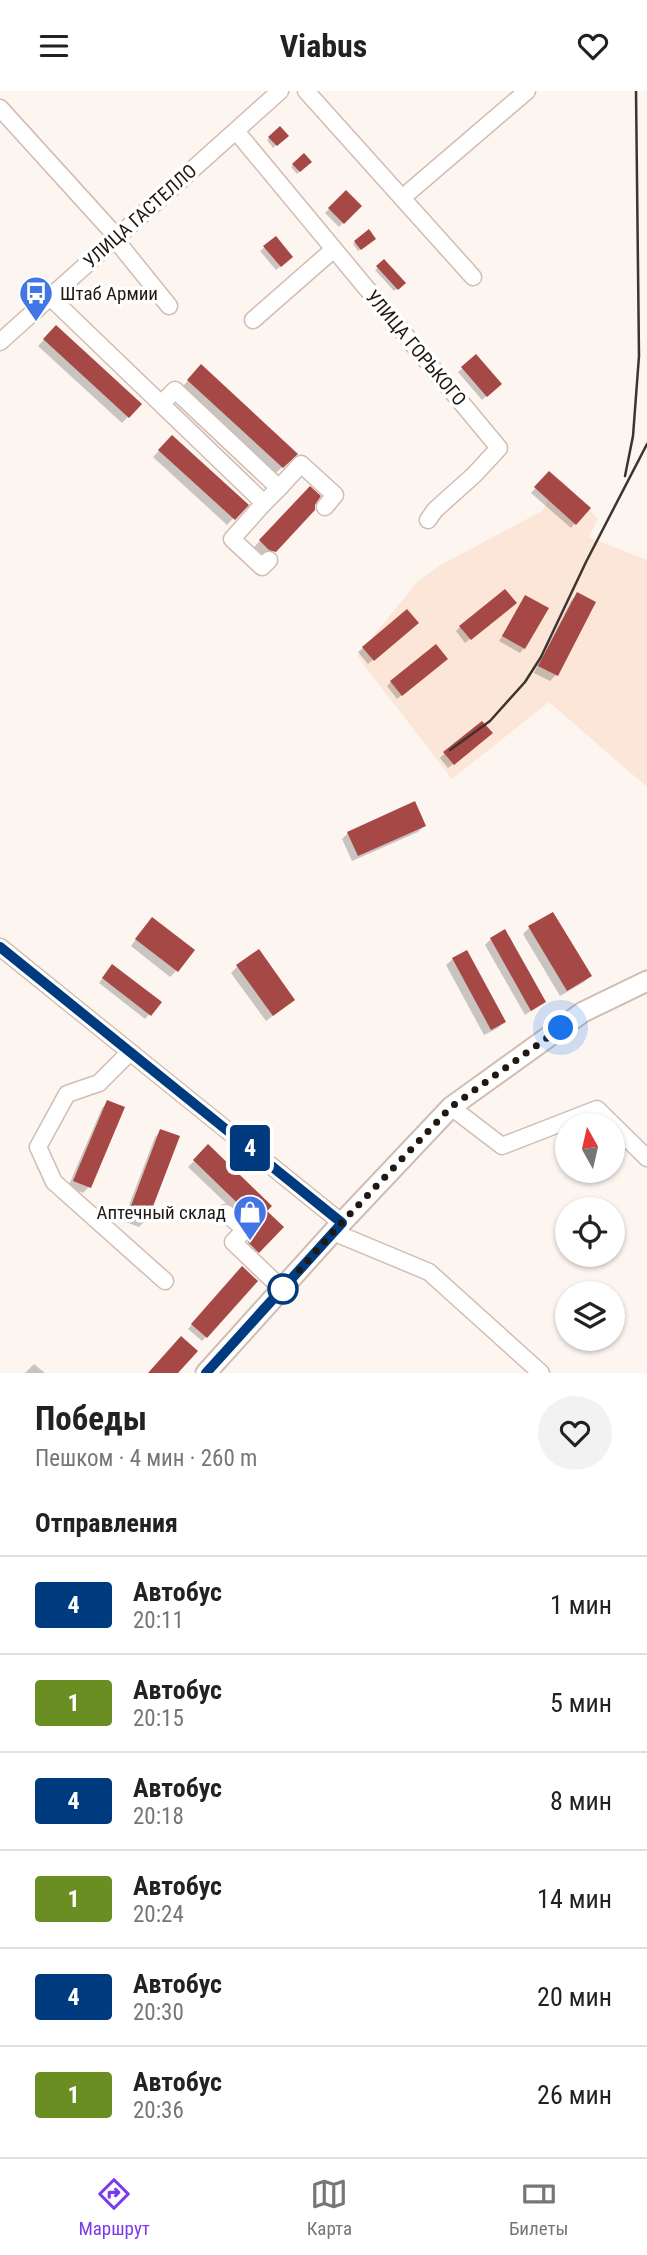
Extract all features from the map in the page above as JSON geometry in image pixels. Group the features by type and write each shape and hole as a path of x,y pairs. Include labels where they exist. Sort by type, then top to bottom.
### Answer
{"main road":[{"path":"206,1373 337,1227 451,1107 583,1012 647,981"}],"street":[{"name":"УЛИЦА ГАСТЕЛЛО","path":"0,342 280,91"},
{"path":"306,91 473,277"},
{"path":"402,198 527,91"},
{"path":"0,108 116,238 169,306"},
{"name":"УЛИЦА ГОРЬКОГО","path":"236,131 499,448 428,520"},
{"path":"253,320 334,249"},
{"path":"50,297 264,503"},
{"path":"161,404 175,390 279,488"},
{"path":"269,560 262,568 232,539 301,464 335,495 325,507"},
{"path":"0,947 130,1052 337,1227 429,1272 539,1372"},
{"path":"130,1052 99,1083 67,1094 38,1147 54,1182 165,1281"},
{"path":"451,1107 502,1146 597,1109 647,1158"},
{"path":"226,1213 245,1230 233,1243 283,1290"}],"shaded area":[{"path":"561,479 598,519 589,537 647,560 647,787 549,702 452,779 357,656 418,581 439,566 542,511"}],"building":[{"path":"280,126 289,136 277,146 268,137"},
{"path":"304,153 312,162 300,172 292,164"},
{"path":"346,190 362,206 344,224 328,208"},
{"path":"369,229 376,239 361,250 354,241"},
{"path":"276,236 293,257 281,267 263,246"},
{"path":"384,259 406,283 398,290 376,266"},
{"path":"56,325 142,404 129,418 43,339"},
{"path":"476,354 502,384 487,397 461,367"},
{"path":"201,364 298,454 283,468 187,380"},
{"path":"172,435 249,505 235,520 158,450"},
{"path":"549,471 591,508 576,525 534,487"},
{"path":"310,486 321,496 315,510 276,552 269,550 259,540"},
{"path":"505,589 517,603 471,640 459,626"},
{"path":"577,592 596,602 558,676 538,666"},
{"path":"525,595 549,608 525,649 502,636"},
{"path":"407,609 419,623 374,661 362,647"},
{"path":"436,644 448,659 402,696 390,681"},
{"path":"482,721 493,733 454,765 443,752"},
{"path":"415,801 426,826 358,856 347,832"},
{"path":"553,912 592,976 567,991 528,926"},
{"path":"152,917 195,950 178,972 135,939"},
{"path":"505,929 546,1002 531,1011 490,938"},
{"path":"259,949 295,1000 273,1016 236,965"},
{"path":"467,950 506,1022 491,1030 452,958"},
{"path":"112,964 162,1002 151,1016 102,978"},
{"path":"107,1100 125,1107 91,1188 73,1181"},
{"path":"160,1129 180,1136 147,1222 128,1214"},
{"path":"208,1144 272,1206 267,1211 284,1227 259,1253 248,1242 258,1223 193,1160"},
{"path":"242,1266 258,1281 207,1338 191,1324"},
{"path":"181,1336 198,1351 178,1373 148,1373"}],"railway":[{"path":"625,476 633,436 639,356 636,91"},
{"path":"450,750 490,721 525,682 541,657 647,444"}],"bus line":[{"name":"4","path":"0,947 342,1223 206,1373"}],"place":[{"name":"Штаб Армии","path":"36,323"},
{"name":"Аптечный склад","path":"250,1242"}],"route":[{"path":"283,1289 451,1107 561,1028"}]}
